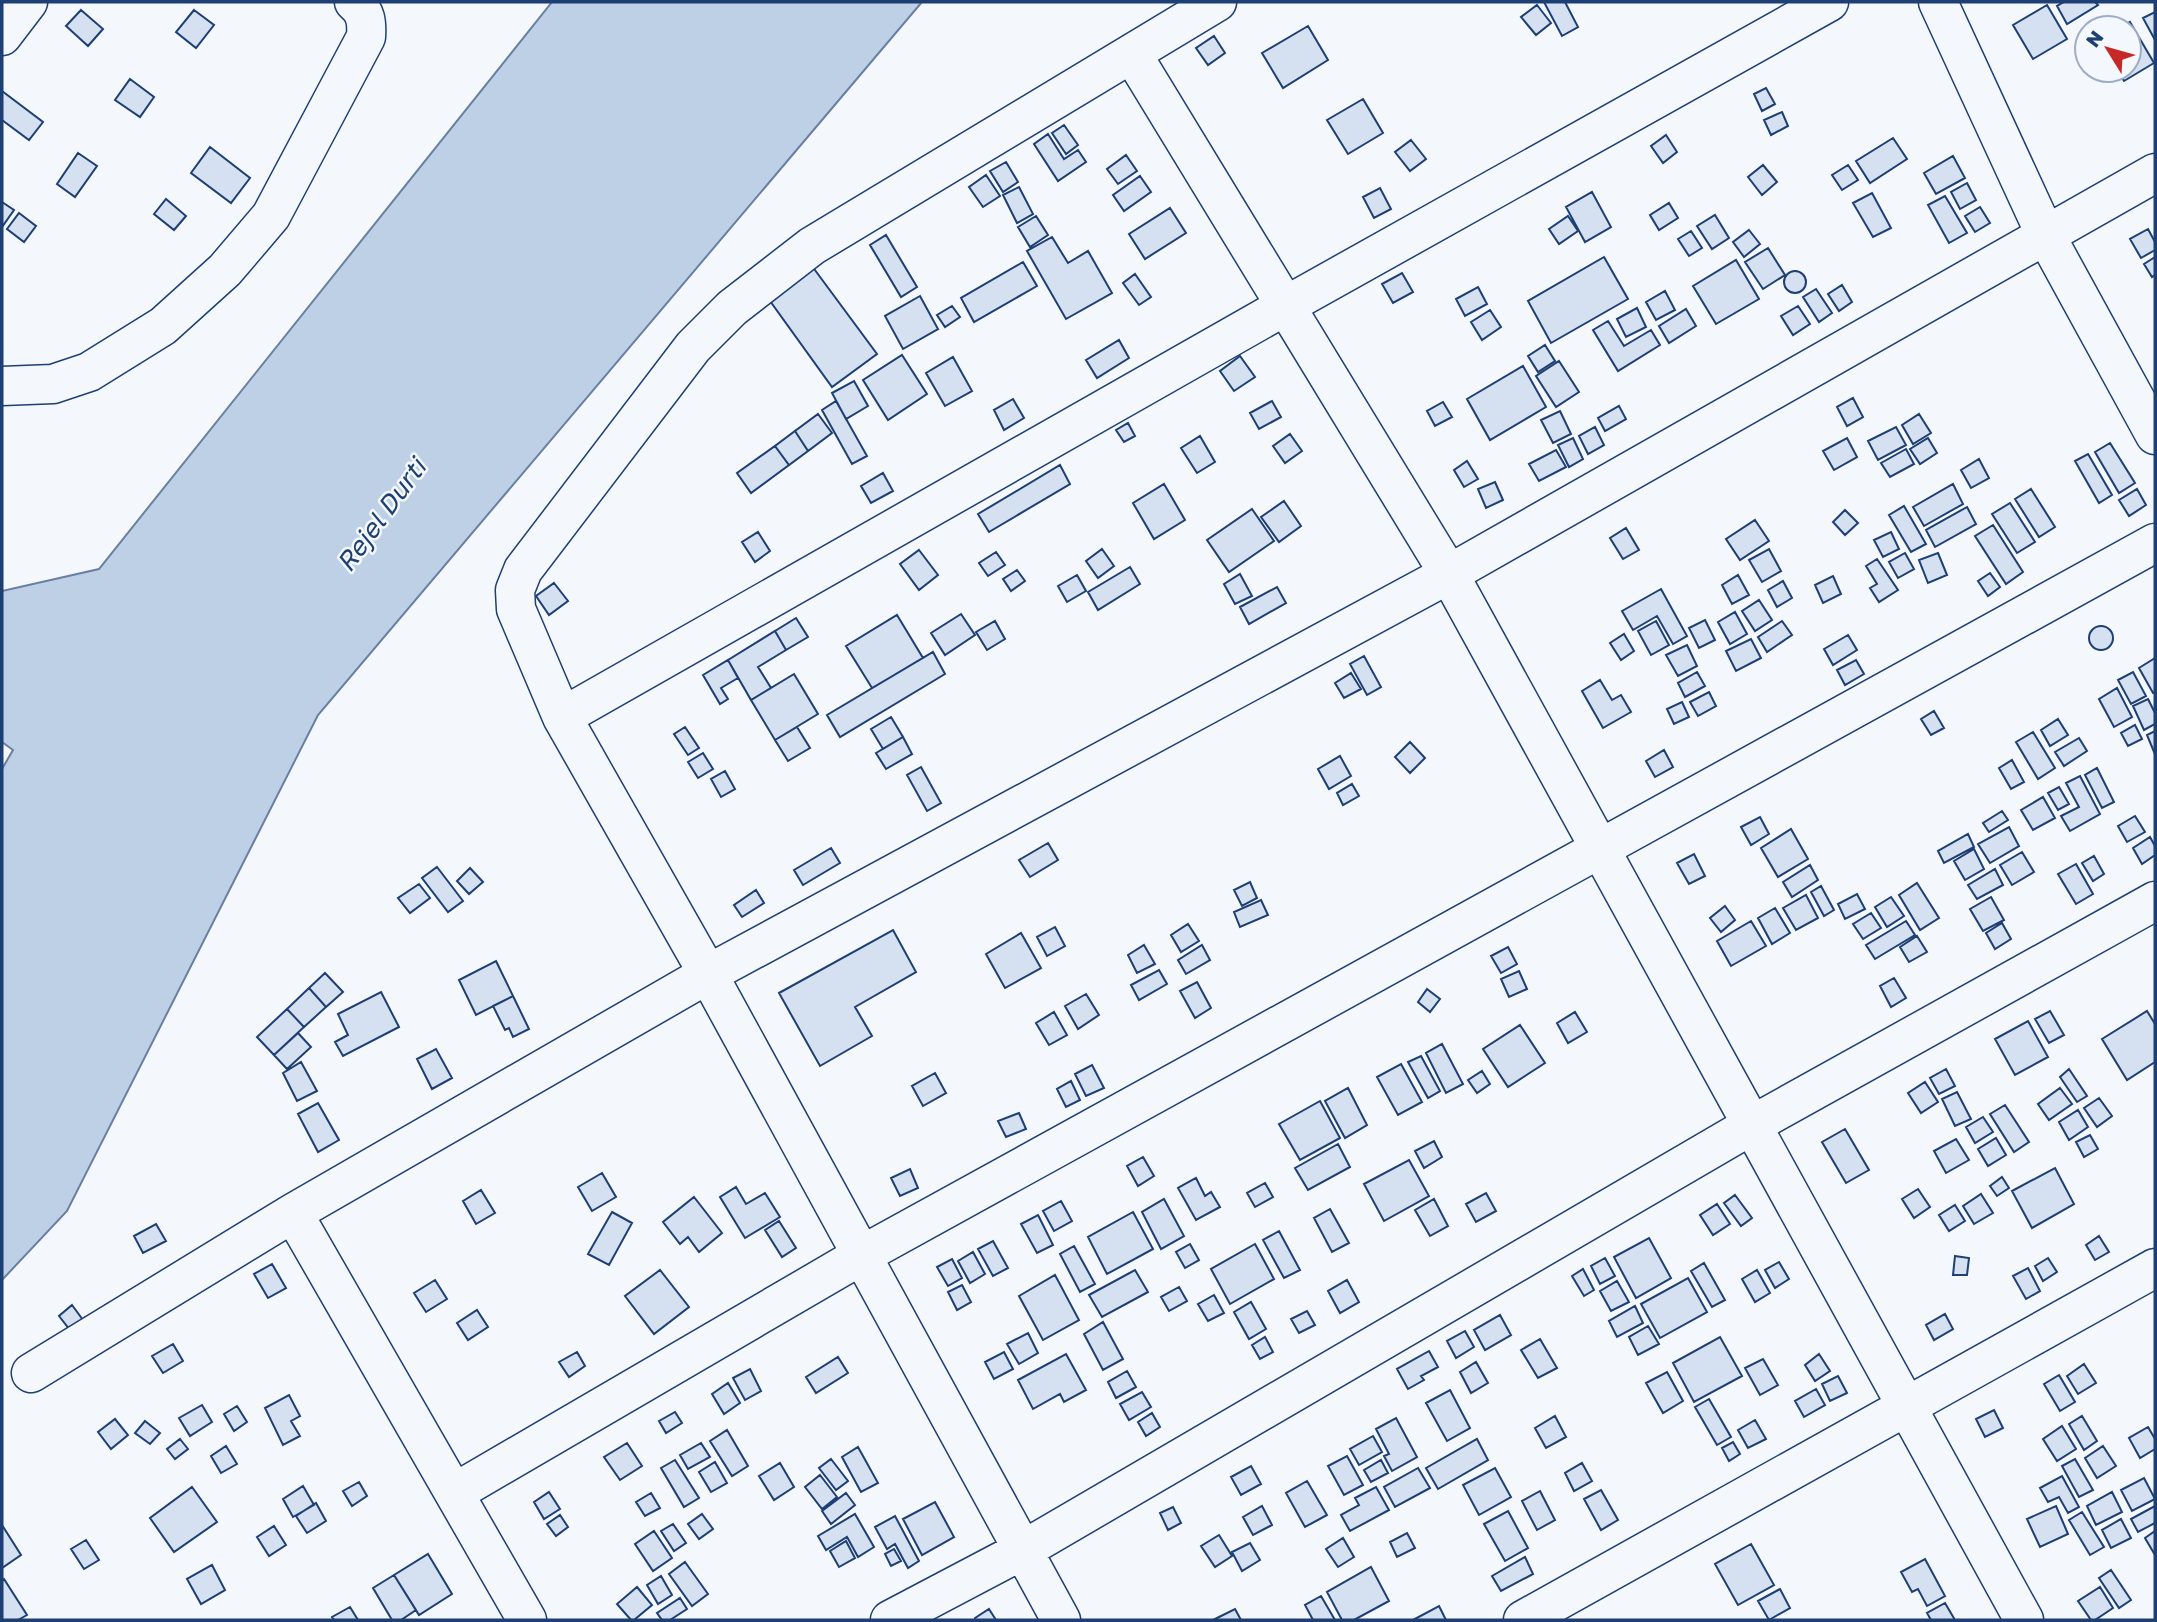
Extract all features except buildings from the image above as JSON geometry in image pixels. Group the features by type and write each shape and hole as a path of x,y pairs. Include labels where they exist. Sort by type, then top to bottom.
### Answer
{"street":[{"path":"2,36 28,2"},
{"path":"2,386 53,384 89,372 163,326 225,270 271,216 366,37 367,22 362,8 354,2"},
{"path":"1061,1620 708,974 562,717 516,609 514,590 523,570 694,347 732,308 812,246 1217,2"},
{"path":"562,717 1287,305 1829,2"},
{"path":"1938,2 2046,236 2155,435"},
{"path":"1132,54 1450,574 2024,1620"},
{"path":"31,1373 293,1213 708,974 1450,574 2155,173"},
{"path":"454,1493 862,1255 2155,543"},
{"path":"890,1620 1023,1550 1752,1125 2155,901"},
{"path":"293,1213 527,1620"},
{"path":"1523,1620 2155,1268"}],"water":[{"name":"Rejel Durti","path":"552,2 922,2 318,715 67,1211 2,1280 2,769 13,750 2,742 2,591 99,569"}]}
